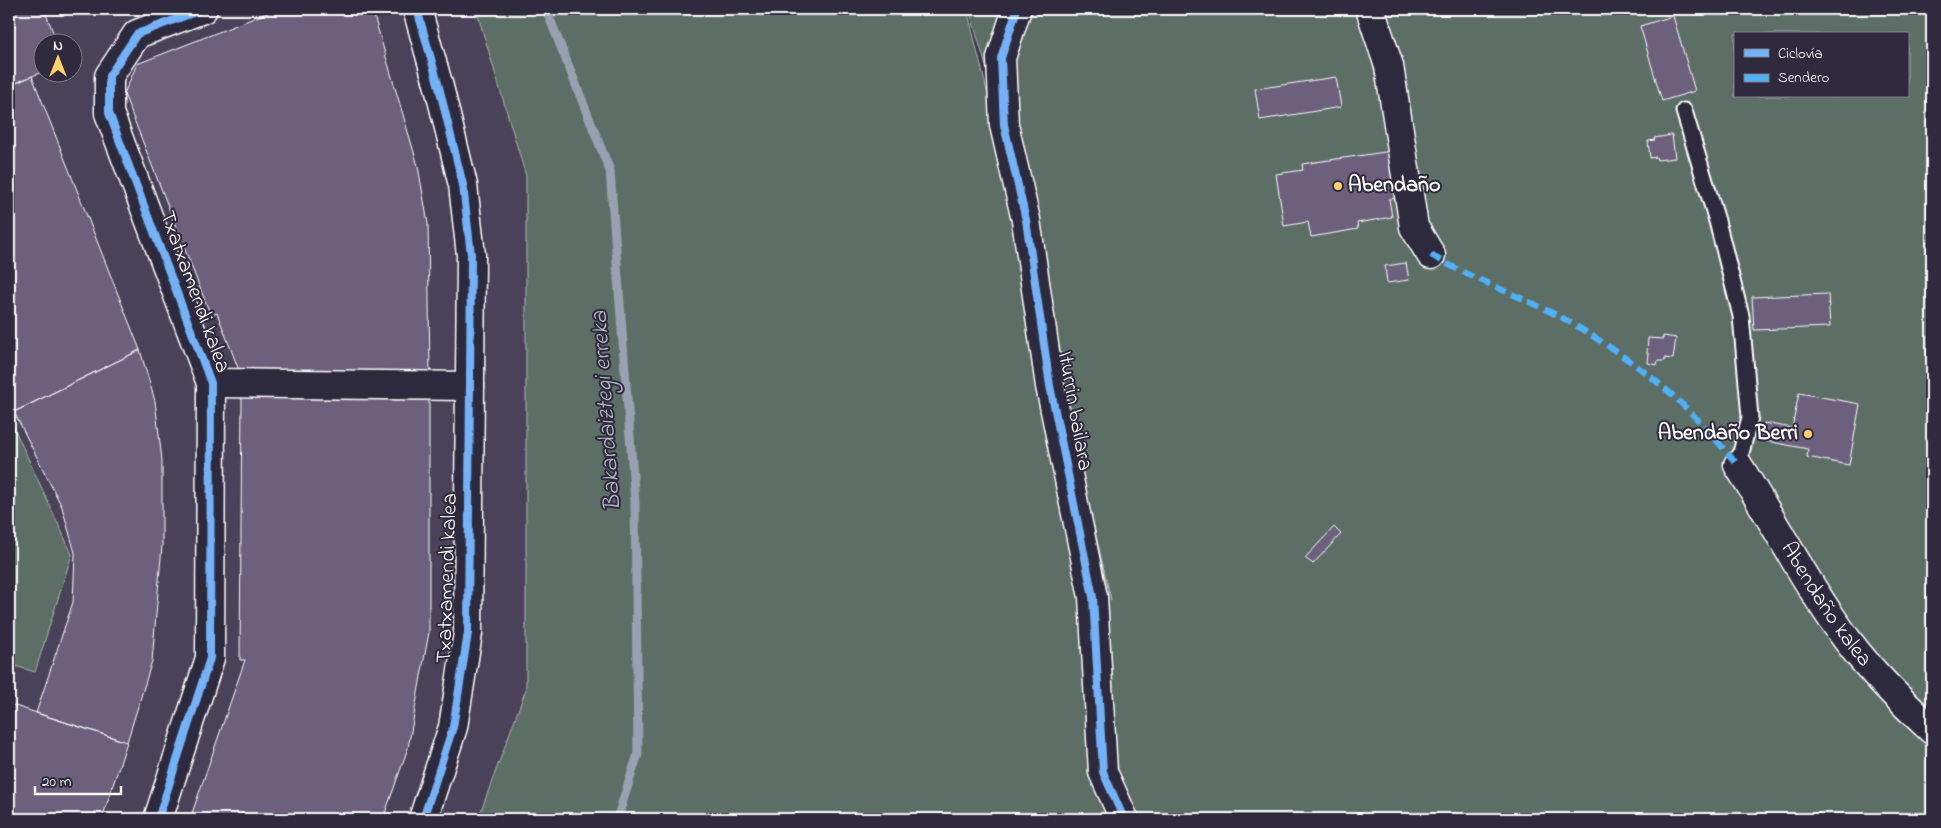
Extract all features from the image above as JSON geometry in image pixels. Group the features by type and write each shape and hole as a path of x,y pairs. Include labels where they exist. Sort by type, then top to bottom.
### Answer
{"street":[{"name":"Txatxamendi kalea","path":"158,819 210,658 211,384 108,113 108,76 137,34 202,9"},
{"name":"Txatxamendi kalea","path":"417,9 439,87 463,185 471,255 468,633 453,727 423,819"},
{"name":"Iturrin bailara","path":"1017,9 1001,58 1004,125 1026,220 1050,386 1092,597 1103,772 1124,819"},
{"path":"1370,9 1390,66 1414,228 1431,255"},
{"path":"211,384 470,386"},
{"name":"Abendaño kalea","path":"1738,465 1797,563 1848,641 1896,697 1932,730"}],"lane":[{"path":"1684,111 1717,221 1741,316 1750,418 1738,465"}],"shaded area":[{"path":"9,9 476,9 526,176 526,689 478,819 9,819 9,664 35,672 72,554 9,417"}],"green space":[{"path":"476,9 967,9 1111,600 991,83 969,9 1932,9 1932,819 478,819 526,689 526,176"},
{"path":"9,417 72,554 35,672 9,664"}],"building":[{"path":"9,9 44,9 53,32 32,32 32,76 9,86"},
{"path":"277,9 372,9 418,166 428,224 430,374 240,373 217,313 211,316 124,94 137,64"},
{"path":"1673,16 1695,91 1662,101 1640,26"},
{"path":"32,76 32,82 34,82 140,350 14,412 9,402 9,86"},
{"path":"1336,77 1341,107 1260,120 1255,89"},
{"path":"1672,135 1675,158 1657,160 1656,157 1650,158 1648,141"},
{"name":"Abendaño","path":"1392,151 1399,198 1389,199 1392,217 1357,223 1358,229 1311,237 1308,222 1284,226 1276,174 1303,170 1302,164"},
{"path":"1406,263 1409,280 1387,283 1385,266"},
{"path":"1828,294 1830,327 1754,330 1752,297"},
{"path":"1663,336 1676,338 1673,359 1665,358 1665,361 1658,361 1657,365 1648,363 1648,338 1663,339"},
{"path":"140,350 155,401 162,460 162,546 152,661 127,742 36,713 73,602 75,553 62,507 14,412"},
{"path":"242,392 429,397 429,632 408,748 383,819 190,819 245,660 240,660"},
{"name":"Abendaño Berri","path":"1799,393 1860,404 1849,465 1807,457 1808,449 1761,440 1764,423 1792,428"},
{"path":"1334,527 1341,534 1313,564 1305,558"},
{"path":"9,704 127,742 102,819 9,819"}],"waterway":[{"name":"Bakardaiztegi erreka","path":"546,9 610,171 635,503 638,754 617,819"}],"marked path":[{"path":"1431,255 1466,274 1557,315 1619,353 1674,397 1700,422 1738,465"}],"cycle path":[{"path":"158,819 210,658 211,383 109,113 109,76 137,34 203,9"},
{"path":"417,9 439,87 463,185 471,255 468,633 453,727 423,819"},
{"path":"1017,9 1001,58 1004,125 1026,220 1050,386 1093,597 1103,772 1124,819"}],"place":[{"name":"Abendaño","path":"1338,186"},
{"name":"Abendaño Berri","path":"1808,434"}]}
